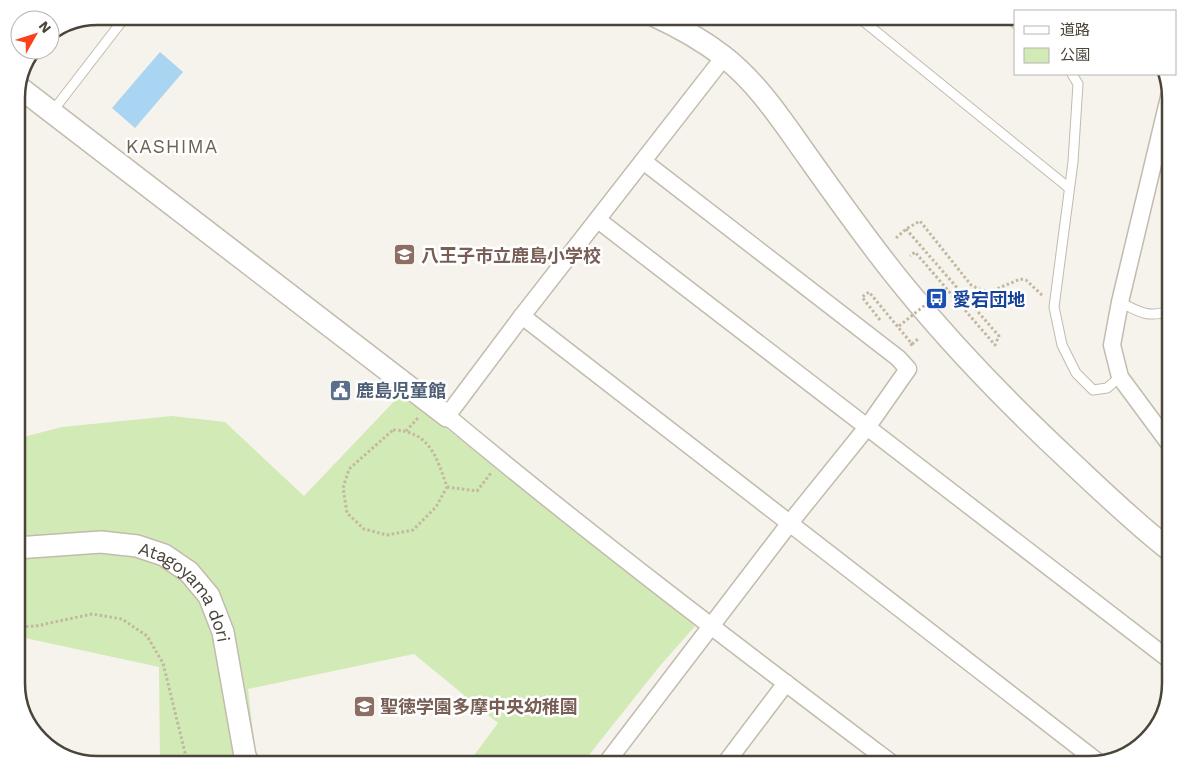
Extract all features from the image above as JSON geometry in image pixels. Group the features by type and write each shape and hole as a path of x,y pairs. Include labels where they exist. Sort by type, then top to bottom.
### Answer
{"street":[{"path":"672,25 700,40 724,57 750,83 779,117 874,249 975,367 1026,420 1115,504 1162,543"},
{"path":"446,416 724,57"},
{"path":"25,92 446,416 500,461 882,756"},
{"path":"1162,126 1120,302 1112,345 1120,377 1162,434"},
{"path":"612,756 789,524 868,426 908,369 898,358 643,161"},
{"path":"598,220 1162,654"},
{"path":"522,316 1090,756"},
{"name":"Atagoyama dori","path":"25,547 101,542 137,546 164,555 189,572 209,596 223,632 245,756"},
{"path":"731,756 786,683"}],"lane":[{"path":"52,112 119,25"},
{"path":"868,25 1069,188"},
{"path":"1073,75 1078,84 1074,162 1054,307 1062,345 1076,373 1093,390 1107,388 1120,377"},
{"path":"1120,302 1143,314 1162,314"}],"path":[{"path":"896,238 906,229 920,221 971,285 990,292 1020,279 1026,280 1054,307"},
{"path":"906,229 999,336 995,345 915,252 910,256"},
{"path":"899,326 945,289"},
{"path":"886,327 862,297 869,292 912,344"},
{"path":"903,350 918,339"},
{"path":"393,430 406,431 425,442 437,456 447,487 436,507 413,530 387,536 364,529 347,513 343,488 349,469 393,430"},
{"path":"447,487 477,491 500,461"},
{"path":"25,627 92,614 122,619 147,636 163,663 186,756"}],"green space":[{"path":"402,393 695,626 659,667 588,756 474,756 498,723 414,654 248,689 255,749 259,756 160,756 159,667 25,638 25,437 62,427 172,416 225,422 304,496"}],"water":[{"path":"160,52 183,72 135,128 112,108"}],"place":[{"name":"八王子市立鹿島小学校","path":"405,255"},
{"name":"愛宕団地","path":"937,299"},
{"name":"鹿島児童館","path":"340,390"},
{"name":"聖徳学園多摩中央幼稚園","path":"364,706"}],"district":[{"name":"KASHIMA","path":"172,146"}]}
